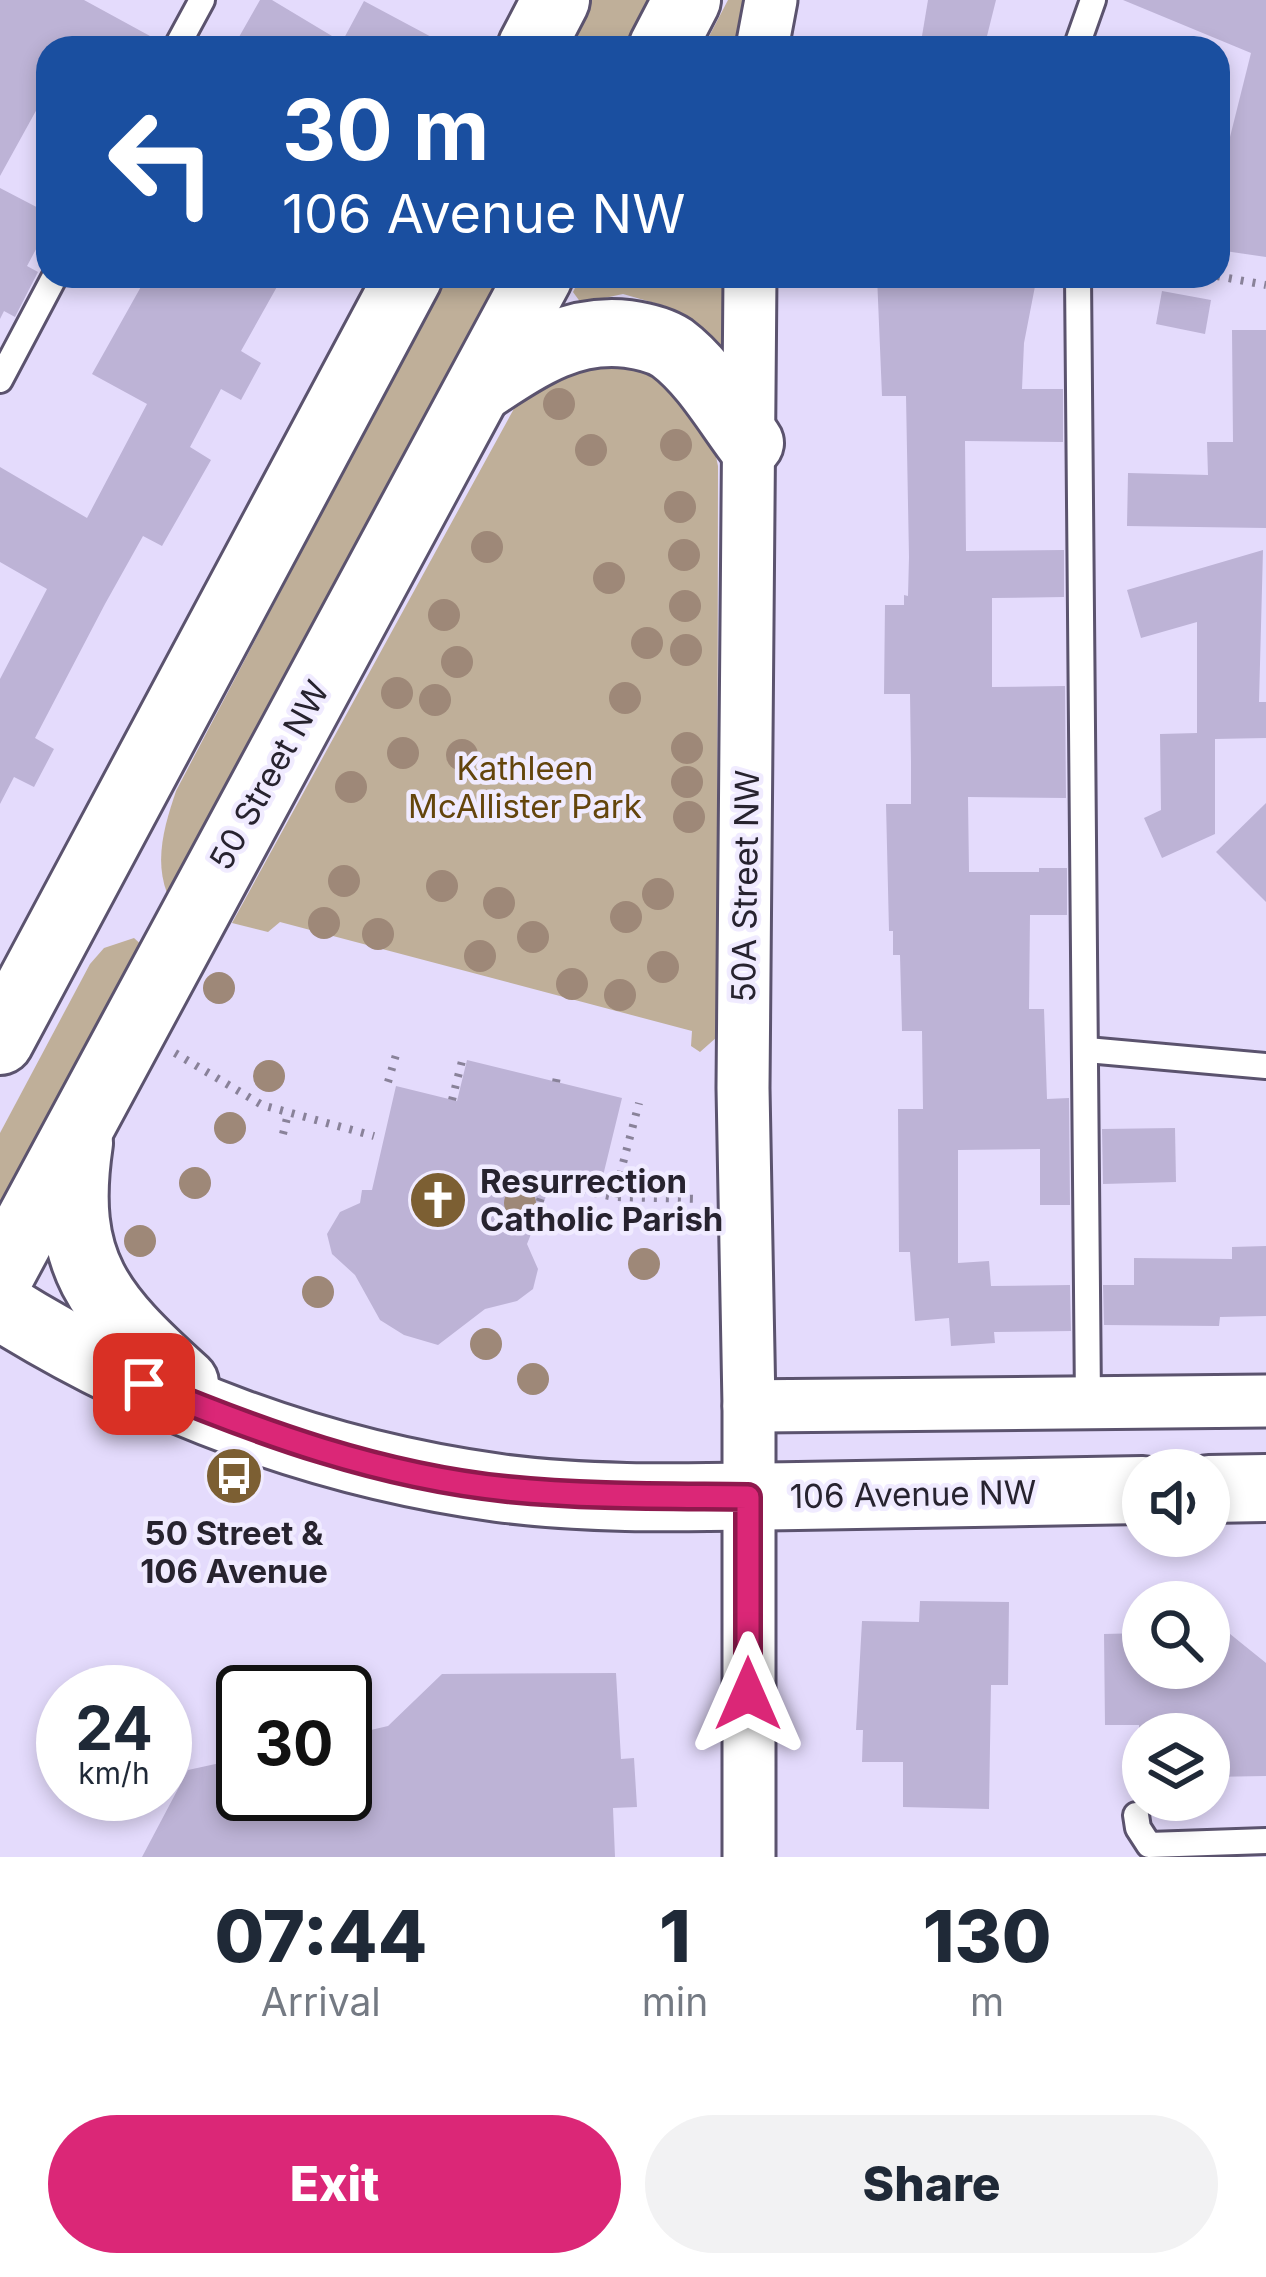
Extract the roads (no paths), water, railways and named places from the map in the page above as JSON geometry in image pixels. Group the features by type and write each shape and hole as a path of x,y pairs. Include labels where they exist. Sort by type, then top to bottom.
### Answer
{"main road":[{"path":"537,36 556,0"},
{"path":"668,36 687,0"},
{"path":"0,1041 403,288"},
{"name":"50 Street NW","path":"0,1276 533,288"},
{"path":"479,389 542,348 595,331 634,335 667,344 687,361 750,442"},
{"path":"83,1115 73,1208 88,1273 135,1337 224,1418"},
{"name":"106 Avenue NW","path":"0,1306 144,1384 224,1418 351,1460 503,1488 587,1495 748,1497 1122,1490"},
{"path":"1230,1489 1266,1488"}],"street":[{"path":"764,36 771,0"},
{"name":"50A Street NW","path":"749,1857 749,1406 742,1088 750,288"},
{"path":"749,1406 1266,1401"}],"lane":[{"path":"182,36 202,0"},
{"path":"1080,36 1093,0"},
{"path":"0,380 49,288"},
{"path":"1078,288 1088,1403"},
{"path":"1087,1050 1266,1066"},
{"path":"1137,1821 1150,1845 1266,1840"}],"place":[{"name":"Resurrection Catholic Parish","path":"438,1200"},
{"name":"50 Street & 106 Avenue","path":"234,1476"}],"park label":[{"name":"Kathleen McAllister Park","path":"525,787"}]}
